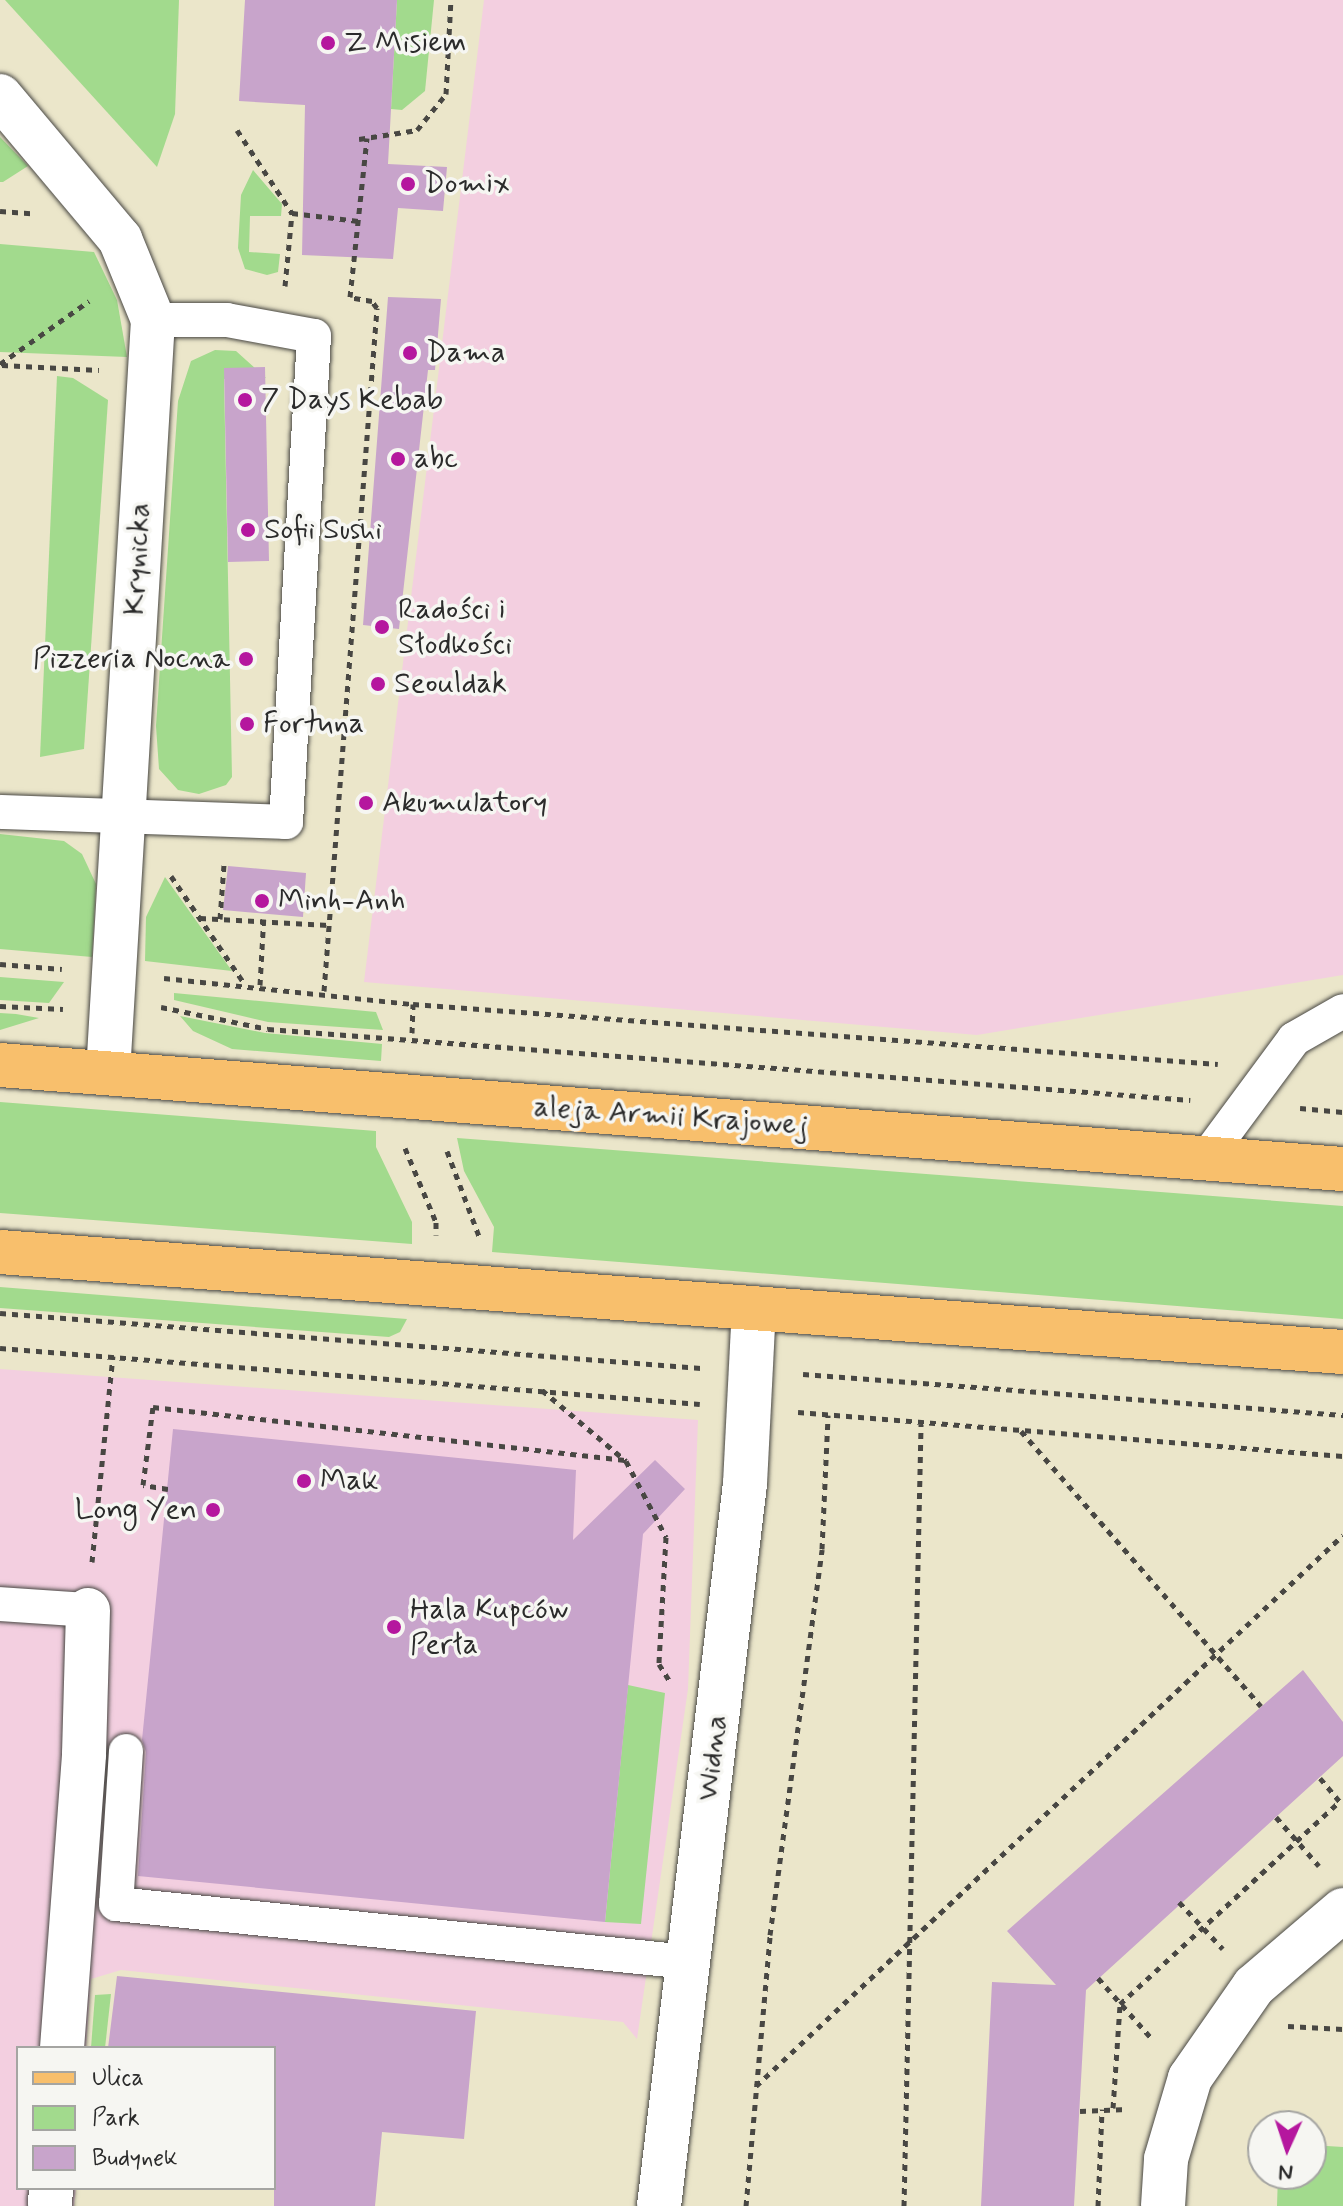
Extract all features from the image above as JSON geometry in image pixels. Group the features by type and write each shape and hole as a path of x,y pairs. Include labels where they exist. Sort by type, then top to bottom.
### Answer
{"main road":[{"name":"aleja Armii Krajowej","path":"0,1065 1343,1169"},
{"path":"0,1252 1343,1352"}],"street":[{"name":"Krynicka","path":"0,96 120,239 136,268 153,320 108,1073"},
{"name":"Widna","path":"659,2206 745,1484 754,1308"},
{"path":"62,2046 84,1754 88,1610"},
{"path":"1163,2206 1169,2144 1190,2078 1254,1986 1334,1891"}],"lane":[{"path":"0,812 286,822 314,336 227,320 153,320"},
{"path":"1206,1158 1294,1039 1343,1011"},
{"path":"0,1604 88,1610"},
{"path":"126,1751 116,1904 688,1962"}],"path":[{"path":"324,991 377,308 372,301 350,297 359,221 363,138 417,130 446,94 451,0"},
{"path":"237,130 292,213 285,287"},
{"path":"292,213 359,221"},
{"path":"0,365 136,268"},
{"path":"0,365 148,372"},
{"path":"122,867 168,873 245,984"},
{"path":"200,918 264,918 329,925"},
{"path":"260,985 264,918"},
{"path":"0,964 324,991 413,1004 1270,1068"},
{"path":"412,1033 413,1004"},
{"path":"0,1006 67,1009"},
{"path":"162,1007 268,1029 1205,1101"},
{"path":"405,1138 405,1150 436,1222 435,1244"},
{"path":"445,1138 480,1230 479,1244"},
{"path":"0,1313 694,1368"},
{"path":"0,1348 713,1405"},
{"path":"88,1610 113,1356"},
{"path":"812,1375 1343,1415"},
{"path":"541,1390 626,1461 666,1537 659,1664 676,1691"},
{"path":"168,1489 143,1485 153,1407 626,1461"},
{"path":"784,1411 1343,1456"},
{"path":"746,2206 797,1701 822,1549 828,1415"},
{"path":"904,2206 921,1424"},
{"path":"1020,1431 1261,1706"},
{"path":"756,2086 1343,1535"},
{"path":"1113,2108 1120,2004 1202,1924 1341,1803 1320,1778"},
{"path":"1276,1817 1334,1891"},
{"path":"1179,1902 1224,1950"},
{"path":"1098,1978 1152,2039"},
{"path":"1098,2206 1102,2109"},
{"path":"1080,2111 1134,2110"}],"shaded area":[{"path":"484,0 1343,0 1343,975 977,1035 364,982"},
{"path":"0,1369 698,1420 688,1689 637,2039 623,2022 121,1970 91,1979 86,2046 16,2046 16,2190 76,2190 74,2206 0,2206"}],"green space":[{"path":"5,0 179,0 175,114 157,167"},
{"path":"397,0 434,0 425,91 402,110 391,109"},
{"path":"0,137 28,166 3,182 0,182"},
{"path":"253,170 282,204 281,216 250,216 249,252 280,254 278,272 267,275 245,269 238,248 241,195"},
{"path":"0,244 94,252 117,300 127,357 0,352"},
{"path":"215,350 236,351 266,378 224,379 232,777 226,785 199,794 178,790 159,769 156,726 178,401 191,361"},
{"path":"57,376 73,378 108,400 84,749 40,757"},
{"path":"0,834 64,841 82,854 96,884 92,957 0,949"},
{"path":"165,877 232,971 145,961 146,917"},
{"path":"0,977 64,982 49,1003 0,1000"},
{"path":"174,993 376,1012 383,1030 268,1022 174,1000"},
{"path":"0,1013 16,1014 39,1018 0,1030"},
{"path":"180,1016 265,1033 382,1044 381,1061 232,1049 193,1031"},
{"path":"0,1102 376,1131 376,1147 412,1222 412,1244 0,1213"},
{"path":"457,1138 1343,1206 1343,1319 492,1252 494,1227 464,1171"},
{"path":"0,1287 407,1319 400,1332 389,1337 0,1308"},
{"path":"628,1685 665,1693 641,1924 605,1922"},
{"path":"111,1994 105,2046 91,2046 95,1995"},
{"path":"1327,2146 1343,2147 1343,2206 1277,2206 1278,2190 1327,2190"}],"building":[{"path":"245,0 397,0 388,164 447,167 443,211 398,208 393,259 302,255 305,105 239,101"},
{"path":"388,297 441,299 435,370 428,370 399,629 363,625"},
{"path":"265,367 269,561 228,562 224,368"},
{"path":"228,866 306,873 303,917 223,910"},
{"name":"Hala Kupców Perła","path":"173,1429 576,1470 573,1540 655,1460 685,1489 643,1534 605,1922 138,1876 146,1752 142,1740"},
{"path":"1303,1670 1343,1722 1343,1756 1086,1990 1074,2206 981,2206 992,1982 1056,1985 1007,1931"},
{"path":"117,1976 476,2011 464,2139 382,2132 375,2206 274,2206 276,2046 108,2046"}],"place":[{"name":"Z Misiem","path":"328,43"},
{"name":"Domix","path":"408,184"},
{"name":"Dama","path":"410,353"},
{"name":"7 Days Kebab","path":"245,400"},
{"name":"abc","path":"398,459"},
{"name":"Sofii Sushi","path":"248,530"},
{"name":"Radości i Słodkości","path":"382,627"},
{"name":"Pizzeria Nocna","path":"246,659"},
{"name":"Seouldak","path":"378,684"},
{"name":"Fortuna","path":"247,724"},
{"name":"Akumulatory","path":"366,803"},
{"name":"Minh-Anh","path":"262,901"},
{"name":"Mak","path":"304,1481"},
{"name":"Long Yen","path":"213,1510"},
{"name":"Hala Kupców Perła","path":"394,1627"}]}
